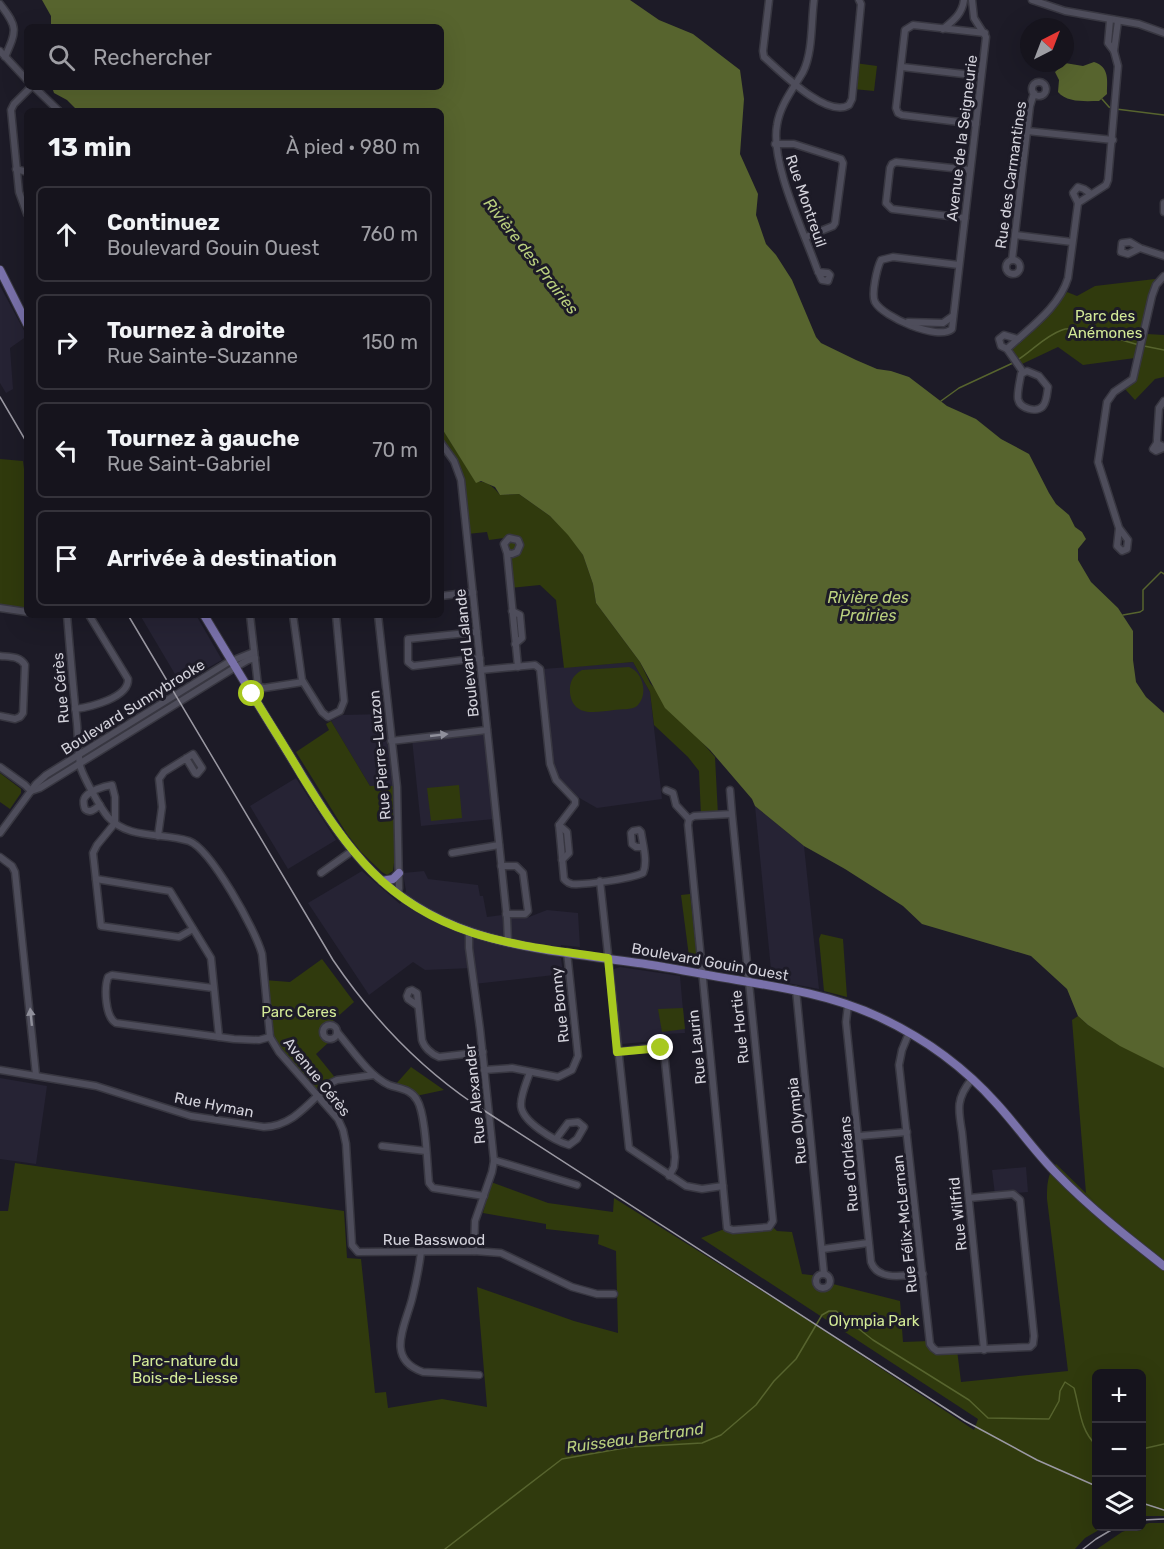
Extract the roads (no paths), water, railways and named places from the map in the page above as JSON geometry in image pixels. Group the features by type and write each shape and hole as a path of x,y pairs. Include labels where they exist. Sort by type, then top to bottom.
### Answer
{"main road":[{"path":"0,270 2,281 24,319"},
{"name":"Boulevard Gouin Ouest","path":"206,618 327,816 352,851 382,882 398,894 436,917 469,931 508,942 796,990 877,1016 942,1054 972,1079 1077,1195 1164,1266"},
{"path":"382,882 393,879 399,873"}],"street":[{"path":"769,0 764,57 794,84 821,102 842,108 849,105 852,99 861,4 859,0"},
{"name":"Rue Montreuil","path":"814,0 808,54 803,71 794,84 777,124 775,144 780,166 818,272"},
{"path":"944,29 962,11 964,0"},
{"path":"972,0 974,18 985,33"},
{"path":"1032,0 1110,20 1141,24 1164,33"},
{"path":"0,4 15,27 15,34 5,57"},
{"path":"957,18 965,31"},
{"path":"965,31 974,18"},
{"path":"1078,203 1106,185 1108,180 1118,66 1114,51 1108,41 1110,20"},
{"path":"1114,51 1118,21"},
{"path":"976,124 898,113 896,108 905,30 908,27 913,25 985,33"},
{"name":"Avenue de la Seigneurie","path":"953,316 985,33"},
{"path":"0,51 24,77"},
{"path":"902,67 981,76"},
{"path":"24,207 20,198 16,169 11,110 29,90"},
{"path":"35,90 56,108"},
{"name":"Rue des Carmantines","path":"1012,260 1027,131 1034,93"},
{"path":"1027,131 1113,140"},
{"path":"775,144 794,144 842,159 835,223 833,226 806,237"},
{"path":"965,218 892,209 886,203 890,168 896,162 970,170"},
{"path":"16,169 24,171"},
{"path":"1007,349 1042,317 1064,290 1068,278 1078,203 1073,193 1078,187 1091,194"},
{"path":"1164,203 1164,212"},
{"path":"1015,235 1072,242"},
{"path":"1140,248 1164,256"},
{"path":"953,316 952,329 947,332 934,332 913,327 904,322 876,304 873,297 881,260 893,257 959,265"},
{"path":"1119,528 1098,462 1107,402 1114,392 1133,378 1152,296 1156,285 1164,276"},
{"path":"904,322 943,323 953,316"},
{"path":"1018,339 1008,334 1000,337 999,343 1007,349 1023,372 1018,399 1021,405 1031,410 1040,409 1045,404 1048,387 1039,376 1027,371 1023,372"},
{"path":"1161,446 1159,408 1164,401"},
{"name":"Boulevard Lalande","path":"444,447 454,461 461,478 508,942"},
{"path":"507,553 512,611 520,615 522,624 522,638 515,644 518,667"},
{"path":"444,596 473,592"},
{"path":"0,608 24,612"},
{"name":"Rue Cérès","path":"67,618 80,763 100,805 115,823"},
{"path":"75,709 100,705 128,685 128,679 91,618"},
{"path":"250,618 257,683 260,688 303,682"},
{"path":"293,618 299,669 303,682 322,712 328,717 342,709 344,701 336,618"},
{"name":"Rue Pierre-Lauzon","path":"378,618 397,787 398,894"},
{"path":"477,632 408,639 408,662 412,666 480,658"},
{"name":"Boulevard Sunnybrooke","path":"0,833 43,778 234,664 254,655"},
{"path":"0,656 18,658 25,665 23,712 15,719 0,716"},
{"name":"Boulevard Sunnybrooke","path":"31,791 40,788 80,763 234,664"},
{"path":"481,670 535,665 540,669 550,764 556,780 575,800 575,804 559,825 567,832 569,853 562,860 564,879 569,884 643,873 645,868 643,847"},
{"path":"392,741 487,730"},
{"path":"158,836 162,807 160,775 186,758"},
{"path":"0,767 25,784 31,791"},
{"path":"94,792 110,784 114,787 115,823 94,849 100,926 179,937 193,929"},
{"path":"666,790 673,793 676,806 689,819 694,816 732,814"},
{"name":"Rue Hortie","path":"730,790 773,1221 771,1225"},
{"name":"Rue Cérès","path":"94,792 85,797 83,801 85,809 92,811 100,805"},
{"name":"Rue Laurin","path":"689,819 727,1228 733,1230 771,1225"},
{"name":"Avenue Cérès","path":"115,823 133,832 188,841 200,849 211,860 246,918 262,954 270,1037 279,1052 338,1119 343,1130 346,1144 351,1245 354,1249"},
{"path":"452,852 499,845"},
{"path":"321,873 352,851"},
{"path":"0,857 12,866 15,872 36,1076"},
{"path":"501,866 516,866 523,873 528,911 525,914 506,914"},
{"path":"96,879 170,891 211,957 219,1037"},
{"path":"600,881 628,1148 686,1186 694,1188 723,1186"},
{"name":"Rue Alexander","path":"469,931 469,948 494,1160 475,1221 474,1251"},
{"name":"Rue Bonny","path":"484,1070 512,1068 558,1077 572,1070 578,1056 567,952"},
{"path":"213,988 112,975 108,977 106,983 109,1016 112,1021 249,1041 270,1037"},
{"name":"Rue Olympia","path":"796,990 824,1274"},
{"name":"Rue d'Orléans","path":"848,1005 846,1022 871,1262 873,1268 878,1272 890,1276 923,1274"},
{"path":"418,1006 422,1040 434,1055 439,1057 483,1053"},
{"path":"337,1032 374,1075 388,1084 412,1093 417,1100 422,1113 429,1183 433,1188 484,1196"},
{"name":"Rue Félix-McLernan","path":"909,1033 899,1061 930,1344 937,1351 1030,1347 1034,1336 1020,1200 1013,1194 969,1198"},
{"path":"617,1052 658,1047 664,1052 675,1157 674,1167 669,1176"},
{"name":"Rue Hyman","path":"0,1070 96,1086 191,1116 264,1127 276,1127 286,1123 338,1080 374,1075"},
{"path":"530,1072 521,1105 524,1115 530,1122 556,1139 566,1144 572,1144 583,1129 583,1125 578,1122 568,1123 556,1139"},
{"name":"Rue Wilfrid","path":"972,1079 963,1091 959,1108 984,1350"},
{"path":"859,1136 907,1132"},
{"path":"382,1146 426,1151"},
{"path":"494,1160 578,1185"},
{"path":"823,1249 868,1243"},
{"name":"Rue Basswood","path":"354,1249 358,1252 474,1251 501,1253 572,1287 597,1294 614,1294"},
{"path":"421,1252 416,1286 400,1340 404,1359 415,1370 423,1372 479,1375"}],"water":[{"name":"Rivière des Prairies","path":"42,0 630,0 659,20 693,34 740,70 744,99 740,154 758,194 756,215 766,244 792,280 816,337 821,343 856,360 877,369 909,377 947,406 976,419 1001,439 1029,454 1056,504 1069,515 1075,527 1086,539 1078,549 1078,560 1091,582 1118,608 1133,631 1136,682 1146,697 1164,713 1164,1068 1120,1046 1088,1025 1078,1016 1067,989 1031,956 922,924 903,906 804,846 755,806 752,799 710,750 665,708 640,662 596,603 593,584 583,555 568,535 550,516 519,494 500,495 495,487 481,481 476,483 444,432 444,108 75,108 53,90 444,90 444,24 51,24 51,16"},
{"path":"1094,62 1103,67 1105,71 1107,94 1099,101 1072,100 1058,92 1059,80 1055,72 1074,72 1074,64 1083,66"}],"waterway":[{"path":"1102,99 1112,108"},
{"path":"1116,109 1164,115"},
{"path":"1019,359 1050,336 1068,329 1088,331 1140,345"},
{"path":"1144,346 1164,350"},
{"path":"941,401 959,388 1015,362"},
{"path":"1123,615 1143,610 1143,590 1161,572 1164,574"},
{"name":"Ruisseau Bertrand","path":"445,1549 562,1459 630,1447 702,1443 721,1435 756,1405 774,1381 796,1359 822,1315 829,1311 836,1311 873,1340 969,1400 988,1418 1049,1419 1059,1401 1060,1391 1065,1382 1074,1388 1081,1419 1092,1440"},
{"name":"Ruisseau Bertrand","path":"1146,1448 1164,1444"}],"tram line":[{"path":"0,397 24,438"},
{"path":"130,618 333,960 363,1001 415,1057 474,1104 965,1421 1037,1460 1092,1484"},
{"path":"1146,1504 1164,1510"},
{"path":"1146,1520 1164,1519"},
{"path":"1083,1549 1110,1531"}],"park label":[{"name":"Parc des Anémones","path":"1105,324"},
{"name":"Parc Ceres","path":"299,1012"},
{"name":"Olympia Park","path":"874,1321"},
{"name":"Parc-nature du Bois-de-Liesse","path":"185,1370"}]}
